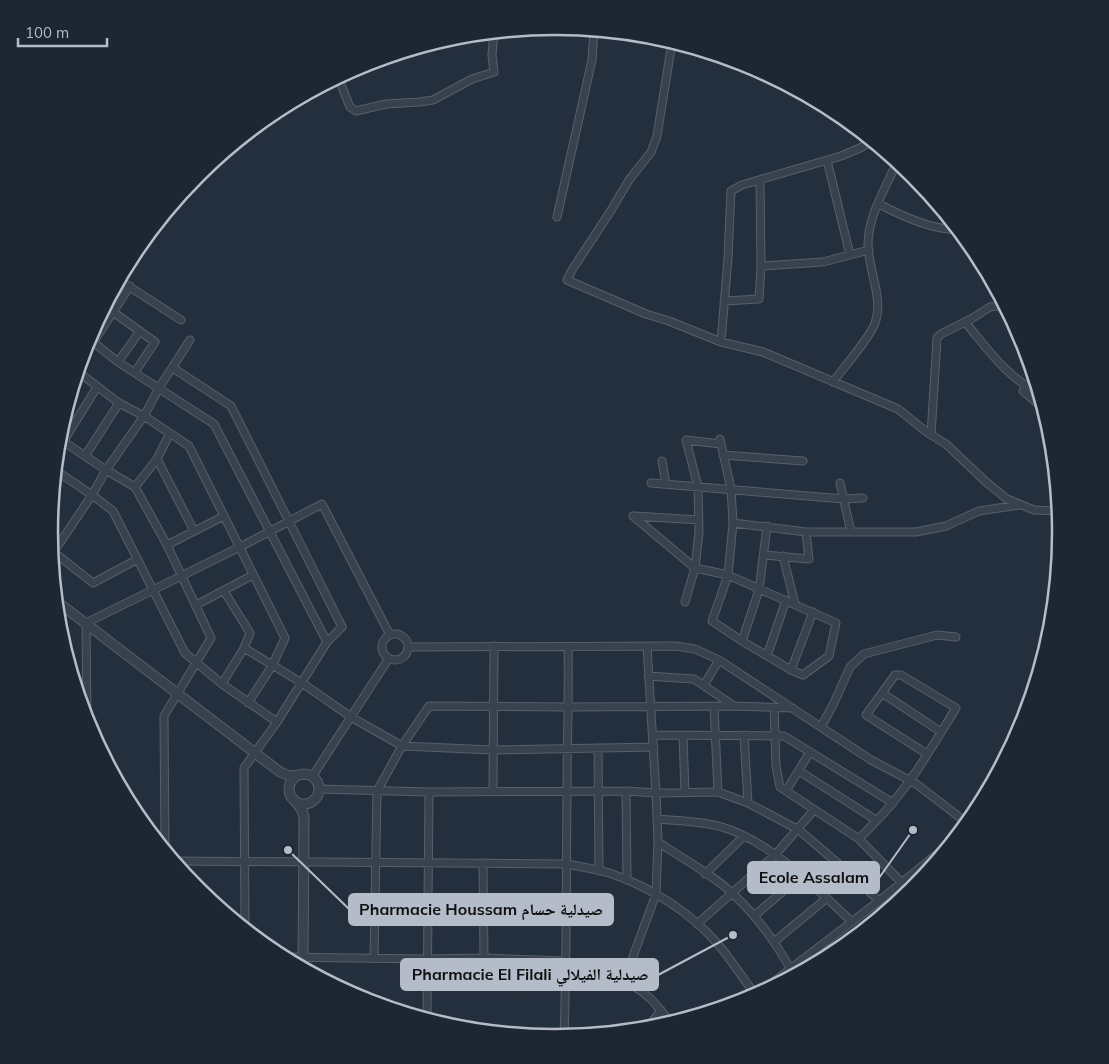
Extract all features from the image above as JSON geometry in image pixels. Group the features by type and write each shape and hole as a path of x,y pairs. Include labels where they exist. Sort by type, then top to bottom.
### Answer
{"street":[{"path":"557,217 592,60 594,37"},
{"path":"341,83 350,107 356,111 386,104 433,100 472,79 494,72 492,55 493,39"},
{"path":"671,49 654,145 629,180 575,264 567,280 646,314 721,342 763,352 898,409 931,435 946,444 990,486 1007,498 1019,505 1034,510 1051,510"},
{"path":"721,342 731,191 742,185 850,153 866,145"},
{"path":"827,160 850,255"},
{"path":"833,382 875,324 878,304 869,250 870,227 894,169"},
{"path":"724,301 759,299 761,266 760,180"},
{"path":"879,204 905,217 949,230"},
{"path":"761,266 822,262 869,250"},
{"path":"124,283 181,320"},
{"path":"100,332 130,286"},
{"path":"931,435 938,338 941,334 990,307 997,306"},
{"path":"113,312 155,342 135,372"},
{"path":"965,322 1007,371 1030,388"},
{"path":"118,362 140,331"},
{"path":"58,544 92,495 106,470 144,416 159,388 190,340"},
{"path":"95,343 118,362 214,424 327,642"},
{"path":"173,368 231,406 342,627 327,642 277,722 244,768 245,920"},
{"path":"83,375 119,403 144,416 189,446 286,638 272,666 248,703"},
{"path":"1026,386 1024,391 1026,395 1035,402"},
{"path":"68,430 98,387"},
{"path":"85,456 119,403"},
{"path":"135,486 157,459 170,433"},
{"path":"685,602 694,568 699,532 699,520 698,487 686,440 721,442 731,489 733,523 728,576 712,621 767,656 803,675 829,656 836,623 728,576 694,568 633,516 699,520"},
{"path":"66,443 106,470 135,486 167,545 211,638 164,716 165,841"},
{"path":"724,455 803,461"},
{"path":"157,459 194,531"},
{"path":"662,461 666,484"},
{"path":"61,474 113,512 185,653 222,684 277,722"},
{"path":"651,483 844,499 863,498"},
{"path":"840,483 851,532"},
{"path":"86,623 322,504 390,635"},
{"path":"733,523 806,532 926,531 946,526 979,511 1019,505"},
{"path":"167,545 224,516"},
{"path":"742,641 760,589 767,526"},
{"path":"764,554 809,559 806,532"},
{"path":"783,556 795,604"},
{"path":"59,558 93,582 138,559"},
{"path":"196,605 254,575"},
{"path":"222,684 244,648 250,633 224,591"},
{"path":"767,656 786,600"},
{"path":"63,606 280,772 287,781 291,796 300,807 304,817"},
{"path":"791,670 813,612"},
{"path":"86,623 87,700"},
{"path":"398,634 408,643 408,647 408,652 398,660 389,658 382,649 384,641 390,635 398,634"},
{"path":"821,727 850,666 864,654 937,635 956,637"},
{"path":"493,791 494,646"},
{"path":"564,1029 569,707 568,646"},
{"path":"408,647 676,646 695,649 719,660 886,769 910,780 961,818"},
{"path":"624,981 656,894 658,842 652,706 647,647"},
{"path":"244,648 402,746 493,750 654,747"},
{"path":"312,776 389,658"},
{"path":"704,685 719,660"},
{"path":"859,839 893,803 910,780 927,754 956,708 901,675 895,675 866,716 927,754"},
{"path":"648,676 694,678 734,706"},
{"path":"882,693 941,732"},
{"path":"374,958 377,791 402,746 429,706 734,706 794,708"},
{"path":"714,706 718,792"},
{"path":"774,707 776,766 780,787 859,839 900,882"},
{"path":"653,734 683,736 784,736 893,803"},
{"path":"744,735 748,803"},
{"path":"683,736 685,793"},
{"path":"598,748 599,871"},
{"path":"786,791 810,752"},
{"path":"799,771 876,820"},
{"path":"280,772 290,776 312,776 319,789 316,798 306,810 304,817 303,960"},
{"path":"289,788 292,780 299,775"},
{"path":"319,789 428,792 718,792 748,803 799,830 856,878 879,901"},
{"path":"626,791 627,880"},
{"path":"427,1012 428,792"},
{"path":"295,801 304,804 313,802"},
{"path":"697,924 775,855 799,830 814,810"},
{"path":"657,819 694,821 722,827 744,836 775,855 802,875 852,922"},
{"path":"705,874 744,836"},
{"path":"658,842 732,893 775,941 790,969"},
{"path":"182,861 566,864 599,871 627,880 656,894 697,924 716,942 753,988"},
{"path":"797,965 926,862"},
{"path":"483,863 484,958"},
{"path":"754,916 802,875"},
{"path":"775,941 826,898"},
{"path":"298,957 484,958 566,961 605,971 624,981 640,990 665,1016"},
{"path":"655,1018 661,1010"}],"place":[{"name":"Ecole Assalam","path":"913,830"},
{"name":"Pharmacie Houssam صيدلية حسام","path":"288,850"},
{"name":"Pharmacie El Filali صيدلية الفيلالي","path":"733,935"}]}
